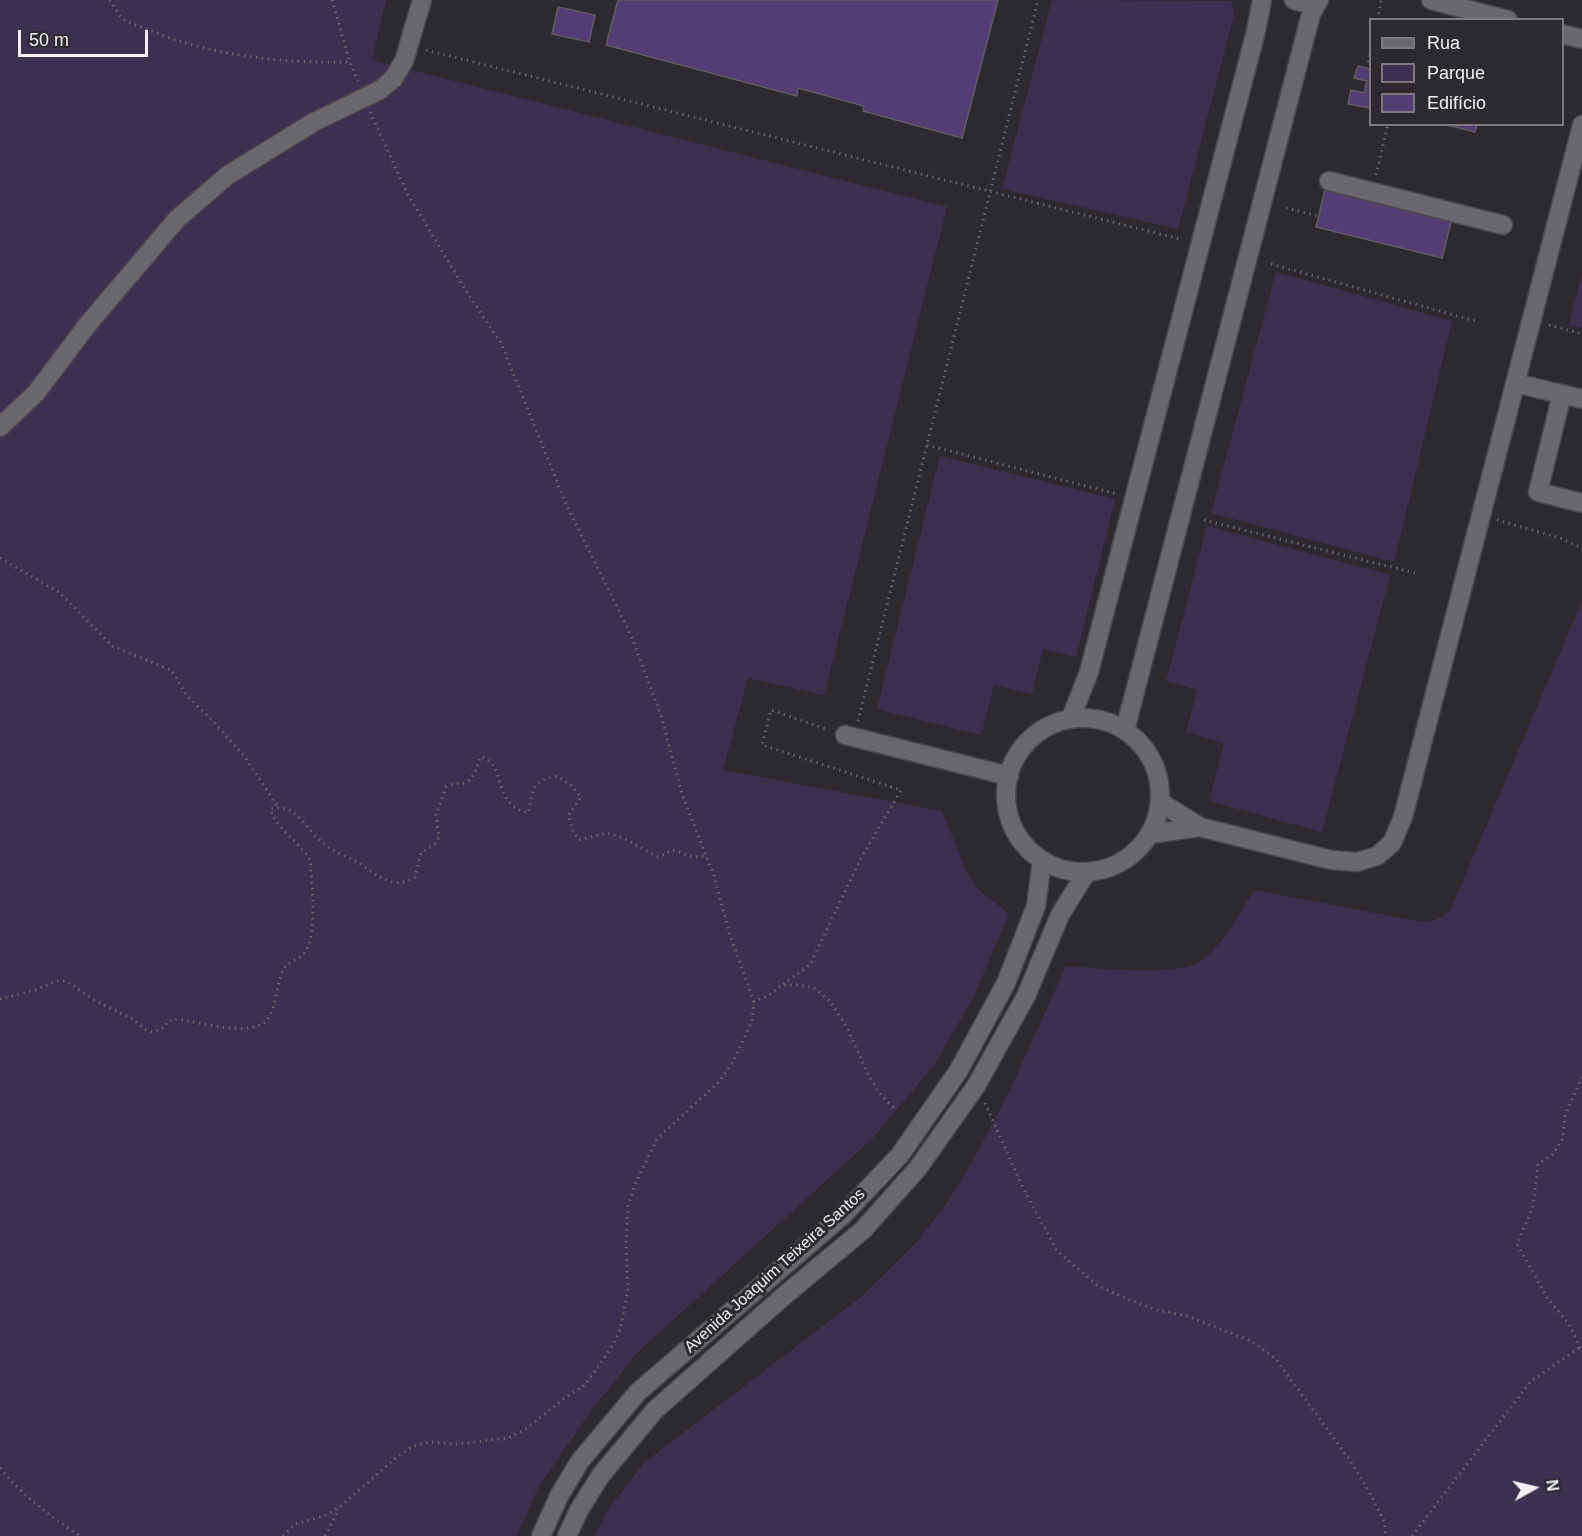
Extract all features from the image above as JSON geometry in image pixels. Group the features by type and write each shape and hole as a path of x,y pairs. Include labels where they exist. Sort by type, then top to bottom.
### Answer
{"street":[{"path":"0,427 36,393 88,324 177,219 228,174 314,122 380,90 393,79 400,70 410,46 422,0"},
{"path":"1071,718 1089,672 1262,0"},
{"path":"1294,0 1300,2 1318,0"},
{"path":"1125,730 1311,14 1318,0"},
{"path":"1431,0 1500,18"},
{"path":"1564,34 1582,39"},
{"path":"1160,802 1200,827 1330,860 1357,862 1377,856 1392,843 1403,818 1582,125"},
{"path":"1329,180 1503,225"},
{"path":"1515,383 1582,399"},
{"path":"1562,394 1538,492 1582,503"},
{"path":"1090,717 1108,721 1125,730 1141,744 1153,761 1159,781 1160,802 1157,819 1150,834 1133,854 1111,867 1086,873 1063,870 1042,861 1022,843 1009,819 1005,793 1011,766 1024,743 1045,727 1071,718 1090,717"},
{"path":"850,736 1009,776"},
{"path":"1150,834 1200,827"},
{"name":"Avenida Joaquim Teixeira Santos","path":"541,1536 559,1496 580,1461 638,1392 843,1215 900,1155 959,1070 1006,983 1036,906 1042,861"},
{"name":"Avenida Joaquim Teixeira Santos","path":"567,1536 579,1510 601,1475 655,1410 785,1295 863,1230 918,1168 976,1086 1026,996 1060,915 1086,873"}],"path":[{"path":"110,0 123,19 157,34 196,46 234,54 312,64 350,62"},
{"path":"283,1536 294,1524 324,1516 340,1507 392,1461 411,1448 429,1442 458,1444 507,1438 526,1430 562,1400 585,1385 613,1345 620,1330 628,1288 626,1245 628,1205 636,1182 657,1139 719,1082 733,1062 752,1021 754,1002 729,932 707,856 682,794 661,716 630,633 566,504 501,343 468,294 408,193 364,98 350,62 332,0"},
{"path":"754,1002 769,995 810,965 861,858 901,790 762,745 771,710 850,736 927,445 1038,0"},
{"path":"1378,18 1381,0"},
{"path":"410,46 1180,239"},
{"path":"1372,192 1388,126"},
{"path":"1286,208 1318,216"},
{"path":"1271,264 1479,322"},
{"path":"1532,321 1582,334"},
{"path":"927,445 1134,498"},
{"path":"1481,515 1560,538 1582,548"},
{"path":"1204,520 1415,573"},
{"path":"0,558 60,593 112,646 171,670 188,697 211,718 244,756 278,807"},
{"path":"0,999 35,990 57,981 66,981 85,995 133,1019 144,1029 153,1032 165,1027 167,1022 173,1019 228,1028 263,1023 270,1016 287,963 302,955 312,936 310,860 279,827 270,809 278,807 293,812 323,844 360,864 378,878 392,883 401,883 415,877 421,853 436,843 439,837 436,815 446,787 466,783 471,779 480,757 484,757 496,766 505,796 515,809 528,813 533,788 544,778 557,776 571,785 581,797 568,816 579,840 607,833 623,838 658,857 673,850 693,857 707,856"},
{"path":"782,985 814,988 830,1001 846,1026 879,1093 895,1109"},
{"path":"1412,1536 1531,1381 1581,1347 1569,1324 1548,1299 1517,1244 1533,1206 1538,1164 1554,1153 1563,1138 1565,1115 1582,1077"},
{"path":"976,1086 1023,1188 1057,1251 1097,1285 1157,1310 1187,1316 1251,1341 1275,1358 1349,1459 1384,1521 1386,1536"},
{"path":"0,1468 15,1486 40,1508 80,1536"},
{"path":"326,1536 340,1507"}],"green space":[{"path":"0,0 386,0 372,60 947,207 824,695 748,678 723,770 942,811 968,875 979,890 1009,914 973,998 934,1065 873,1138 637,1353 588,1415 538,1488 517,1536 0,1536"},
{"path":"1052,0 1231,1 1234,15 1178,229 1002,189"},
{"path":"1276,272 1452,321 1394,562 1211,513"},
{"path":"1582,274 1582,328 1569,325"},
{"path":"940,456 1115,499 1076,657 1043,649 1032,694 994,685 981,735 877,709"},
{"path":"1207,526 1390,575 1322,832 1209,801 1224,743 1186,732 1197,690 1166,681"},
{"path":"1582,601 1582,1536 595,1536 609,1508 645,1462 861,1297 916,1243 947,1203 975,1157 1010,1090 1066,966 1116,970 1157,970 1191,966 1202,960 1218,945 1254,890 1422,922 1436,920 1450,911"}],"building":[{"path":"618,0 998,0 962,138 863,111 864,106 798,88 797,96 606,45"},
{"path":"558,7 595,15 589,42 552,34"},
{"path":"1358,66 1369,69 1369,108 1348,104 1351,90 1364,93 1367,81 1354,78"},
{"path":"1451,126 1476,126 1475,132"},
{"path":"1325,190 1451,222 1442,258 1316,227"}]}
